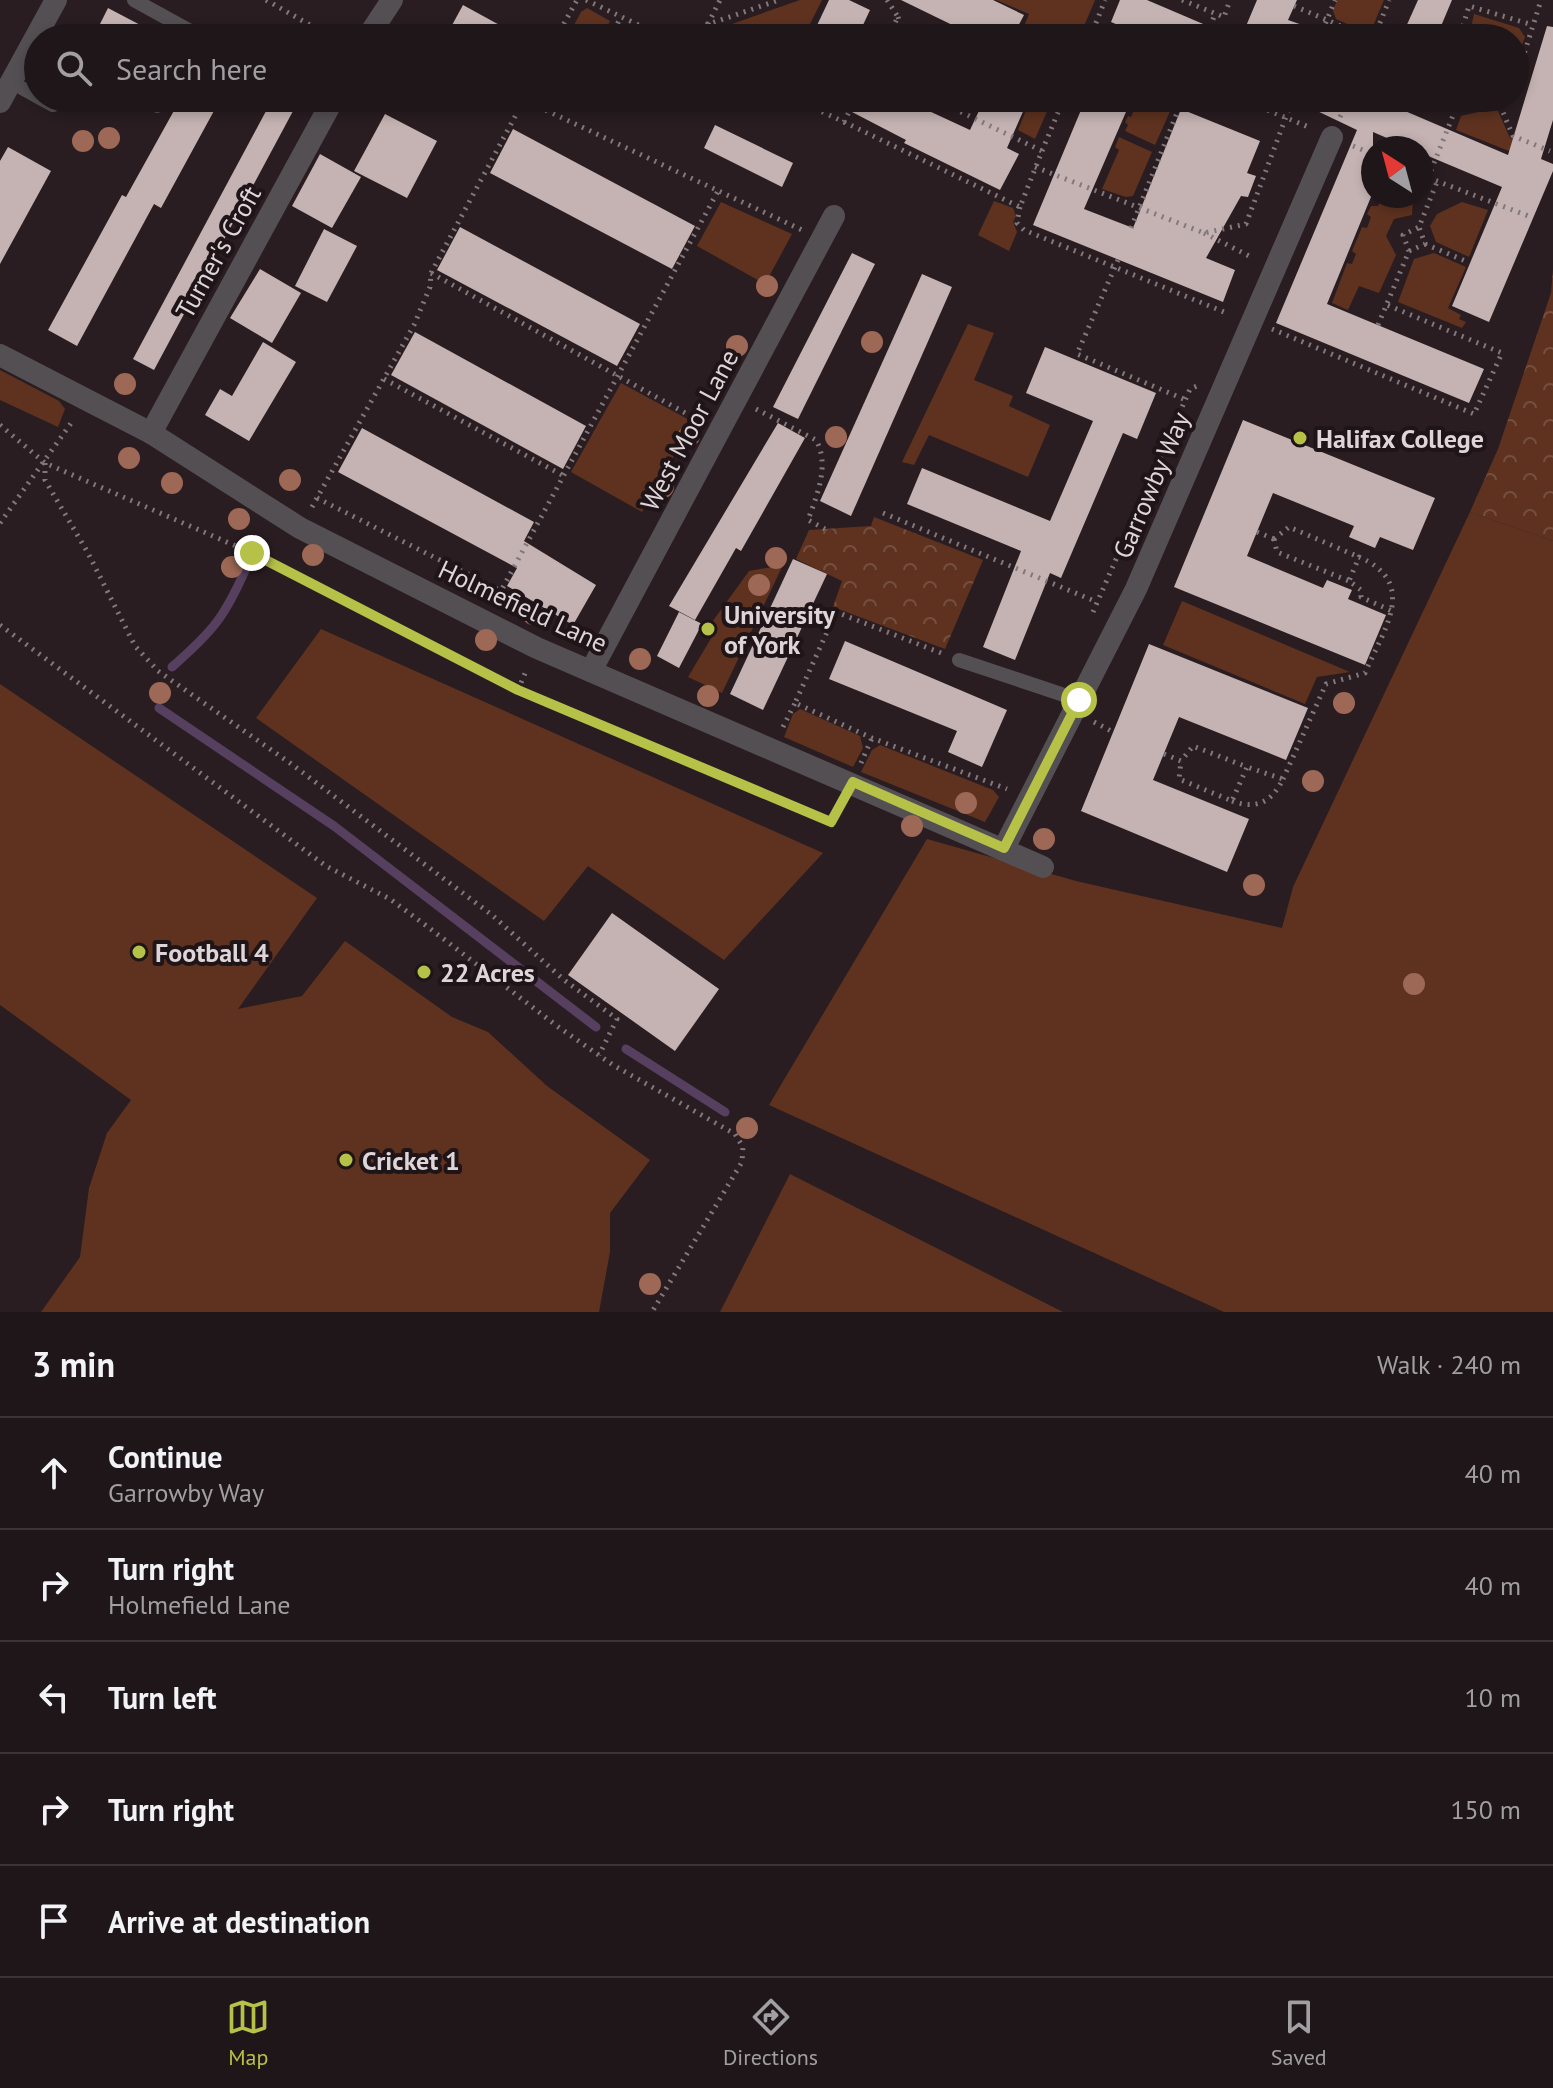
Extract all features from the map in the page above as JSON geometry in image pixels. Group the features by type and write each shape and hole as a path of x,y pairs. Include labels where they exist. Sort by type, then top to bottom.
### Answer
{"street":[{"path":"43,24 56,0"},
{"path":"376,24 392,0"},
{"path":"5,92 24,58"},
{"name":"Turner's Croft","path":"151,433 326,112"},
{"name":"Garrowby Way","path":"1004,848 1136,589 1339,140"},
{"name":"West Moor Lane","path":"592,669 834,216"},
{"name":"Holmefield Lane","path":"0,355 151,433 300,528 513,637 1043,867"}],"lane":[{"path":"134,0 178,24"},
{"path":"959,660 1079,700"}],"path":[{"path":"266,0 308,24"},
{"path":"564,24 577,0"},
{"path":"586,0 638,24"},
{"path":"708,24 720,0"},
{"path":"710,24 779,0"},
{"path":"887,0 900,24"},
{"path":"1096,24 1105,0"},
{"path":"1182,0 1224,17 1230,0"},
{"path":"1325,24 1335,0"},
{"path":"1380,24 1389,0"},
{"path":"1529,38 1541,0"},
{"path":"1294,6 1336,24"},
{"path":"1464,24 1469,6 1533,25"},
{"path":"1211,24 1215,14"},
{"path":"617,24 621,16"},
{"path":"894,24 898,17"},
{"path":"300,528 414,325 430,287 431,273 517,112"},
{"path":"551,112 822,240"},
{"path":"823,112 1020,207"},
{"path":"844,122 849,112"},
{"path":"961,112 1042,151"},
{"path":"1058,112 1020,207 1017,223 1024,230 1230,314"},
{"path":"1131,228 1177,112"},
{"path":"1274,112 1287,117"},
{"path":"1204,233 1246,224 1289,112"},
{"path":"1433,166 1454,112"},
{"path":"1503,112 1513,136 1550,151"},
{"path":"1339,140 1361,149"},
{"path":"1035,167 1204,233 1253,258 1251,264"},
{"path":"1433,180 1531,217"},
{"path":"1425,244 1419,227 1437,182"},
{"path":"513,637 501,591 718,191"},
{"path":"1378,325 1409,251 1403,235 1419,227"},
{"path":"1409,251 1425,244 1468,262"},
{"path":"1118,260 1077,354 1186,400"},
{"path":"431,273 658,394 720,432"},
{"path":"1225,326 1235,301"},
{"path":"1268,327 1361,361 1474,414 1502,353 1387,305"},
{"path":"384,379 564,476"},
{"path":"1091,615 1190,389 1205,382"},
{"path":"737,399 816,440 821,449 821,484 808,520 825,529"},
{"path":"0,523 45,463 85,401"},
{"path":"0,425 45,463 252,553 518,690 831,822 853,782"},
{"path":"45,463 45,480 88,553 135,646 158,671 290,763 492,915 564,980 617,1019 599,1055"},
{"path":"317,498 501,591"},
{"path":"883,513 1097,602"},
{"path":"1274,539 1289,527 1376,564 1391,581 1392,611 1365,673 1326,684 1283,779 1271,798 1247,807 1179,779 1181,761 1193,746 1283,779"},
{"path":"1257,532 1274,539"},
{"path":"1274,539 1277,552 1349,581 1361,590 1361,597 1392,611"},
{"path":"1349,581 1359,557"},
{"path":"959,660 836,612 795,703 872,738 1012,790"},
{"path":"0,625 326,866 390,899 599,1055 735,1134 743,1147 742,1162 652,1312"},
{"path":"1094,722 1113,732"},
{"path":"1164,754 1181,761"},
{"path":"1232,801 1247,767"}],"green space":[{"path":"800,0 822,0 810,24 732,24"},
{"path":"996,0 1095,0 1085,24 1025,24 1029,14"},
{"path":"1337,0 1384,0 1374,24 1347,24 1336,19 1333,11"},
{"path":"587,8 610,21 609,24 575,24"},
{"path":"1474,14 1506,24 1472,24"},
{"path":"1025,112 1047,112 1035,139 1018,130"},
{"path":"1133,112 1170,112 1155,145 1125,131 1128,125 1125,122 1128,116 1131,117"},
{"path":"1498,112 1510,138 1519,142 1514,153 1456,130 1461,116"},
{"path":"1119,137 1152,152 1133,196 1126,197 1102,189 1119,150 1115,147"},
{"path":"994,201 1013,208 1016,216 1013,222 1017,232 1009,251 978,235"},
{"path":"721,202 792,234 765,284 697,246"},
{"path":"1462,202 1488,210 1469,257 1436,242 1430,226 1437,214"},
{"path":"1370,208 1412,208 1412,215 1394,219 1386,236 1396,255 1379,293 1359,286 1348,310 1332,303 1347,263 1352,264 1356,254 1352,251 1362,227 1367,228 1371,217 1367,214"},
{"path":"1434,253 1466,267 1448,308 1461,315 1459,319 1466,322 1462,328 1398,302 1414,259"},
{"path":"1553,269 1553,541 1470,512 1498,449 1551,293"},
{"path":"968,324 994,333 974,380 1013,396 1009,406 1050,425 1028,477 929,435 914,465 902,462"},
{"path":"0,370 59,401 65,409 58,427 0,400"},
{"path":"621,383 693,422 642,512 571,472"},
{"path":"1470,512 1553,541 1553,1312 1224,1312 769,1105 927,839 1076,881 1282,928 1293,887"},
{"path":"874,517 983,560 945,649 833,607 842,581 796,559 809,530 871,526"},
{"path":"783,565 722,693 688,677 716,630 710,625 749,571"},
{"path":"1182,601 1350,672 1317,677 1305,704 1163,645"},
{"path":"321,629 823,853 724,960 588,866 544,921 256,718"},
{"name":"Cricket 1","path":"0,684 317,898 238,1009 302,996 345,941 452,1017 488,1032 547,1086 650,1160 610,1213 610,1252 599,1312 41,1312 80,1257 89,1188 107,1133 131,1100 0,1005"},
{"path":"800,709 860,736 863,748 853,767 784,737 793,714"},
{"path":"880,745 993,790 999,797 985,822 861,772 872,750"},
{"path":"790,1174 1063,1312 720,1312"}],"building":[{"path":"829,0 849,0 870,10 864,24 818,24"},
{"path":"901,0 993,0 1024,15 1019,24 950,24"},
{"path":"1120,0 1147,0 1203,24 1116,24 1111,22"},
{"path":"1257,0 1297,0 1288,20 1299,24 1247,24"},
{"path":"1418,0 1452,0 1442,24 1407,24"},
{"path":"463,5 498,24 453,24"},
{"path":"108,8 138,24 100,24"},
{"path":"1547,26 1553,27 1553,120 1541,159 1553,164 1553,171 1489,322 1452,306 1502,187 1433,158 1433,136 1382,136 1373,132 1373,136 1361,136 1361,208 1366,208 1327,304 1484,369 1469,403 1276,323 1357,130 1319,112 1407,112 1508,155 1521,112 1529,112 1529,86"},
{"path":"173,112 213,112 161,208 154,204 77,346 48,330 122,195 126,197"},
{"path":"265,112 292,112 154,370 133,359"},
{"path":"852,112 931,112 970,130 978,112 1023,112 1007,148 1019,154 1000,190 904,143 906,140"},
{"path":"1080,112 1126,112 1084,209 1133,228 1180,112 1188,112 1260,141 1247,173 1256,176 1248,197 1241,196 1206,258 1235,270 1223,302 1033,225"},
{"path":"385,114 437,141 407,198 354,171"},
{"path":"715,125 793,163 782,187 704,148"},
{"path":"513,129 695,226 672,269 490,173"},
{"path":"8,147 51,171 0,264 0,161"},
{"path":"320,154 361,177 332,228 292,206"},
{"path":"460,227 640,324 617,366 437,270"},
{"path":"324,229 357,246 327,302 295,286"},
{"path":"852,253 875,264 798,419 773,407"},
{"path":"260,269 301,293 272,343 230,318"},
{"path":"922,274 952,287 851,516 820,501"},
{"path":"415,332 586,426 563,469 391,375"},
{"path":"263,342 296,362 249,441 205,415 220,389 232,396"},
{"path":"1045,347 1156,393 1137,439 1123,433 1061,578 1050,573 1015,660 983,647 1021,551 907,504 922,468 1050,521 1093,421 1026,393"},
{"path":"1243,420 1435,498 1413,550 1380,537 1375,548 1349,537 1354,526 1273,493 1247,556 1323,588 1327,580 1352,590 1348,599 1386,615 1365,665 1174,587"},
{"path":"778,423 805,438 741,551 736,548 695,620 669,606"},
{"path":"362,428 534,522 524,541 596,585 573,625 507,586 517,568 338,472"},
{"path":"793,559 827,574 763,710 730,694"},
{"path":"679,612 702,624 679,668 657,656"},
{"path":"845,641 1007,710 982,767 948,752 957,731 829,679"},
{"path":"1149,644 1308,708 1286,760 1179,717 1153,780 1249,819 1227,872 1081,811"},
{"path":"612,913 719,989 675,1051 568,975"}],"waterway":[{"path":"172,667 217,622 247,566"},
{"path":"159,708 334,826 596,1027"},
{"path":"626,1049 725,1112"}],"place":[{"name":"Halifax College","path":"1300,438"},
{"name":"University of York","path":"708,629"},
{"name":"Football 4","path":"139,952"},
{"name":"22 Acres","path":"424,972"},
{"name":"Cricket 1","path":"346,1160"}],"route":[{"path":"252,553 518,690 831,822 853,782 1004,848 1079,700"}]}
